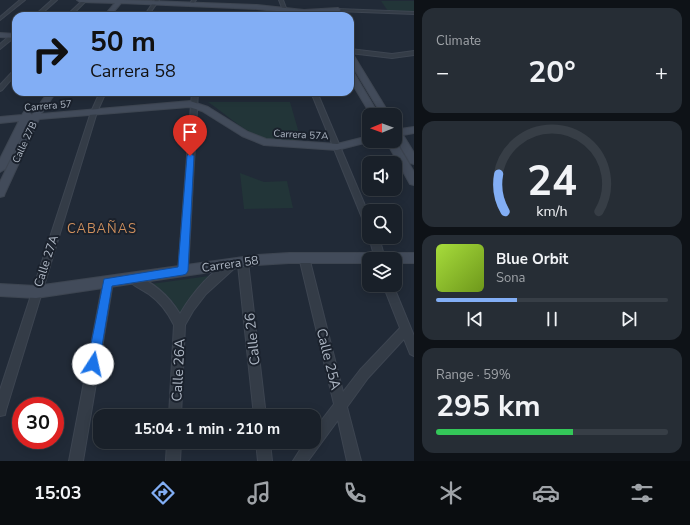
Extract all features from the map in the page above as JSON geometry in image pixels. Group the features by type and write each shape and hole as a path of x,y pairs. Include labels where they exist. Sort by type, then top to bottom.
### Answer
{"main road":[{"path":"80,0 193,2 285,9 304,12 331,10 338,11"},
{"path":"105,12 117,1"},
{"path":"110,12 117,1"},
{"path":"0,35 12,35"},
{"path":"354,63 382,108"},
{"path":"354,80 371,108"},
{"name":"Calle 27B","path":"0,169 25,119 40,96"},
{"name":"Calle 27B","path":"0,193 36,118 50,96"},
{"name":"Carrera 57","path":"0,120 194,105"},
{"name":"Carrera 57A","path":"194,105 205,109 258,141 272,144 337,146 362,141"},
{"path":"402,131 414,130"},
{"path":"402,142 414,161"},
{"path":"395,148 414,181"},
{"name":"Carrera 58","path":"0,290 36,292 239,263 304,257 362,259"},
{"name":"Carrera 58","path":"402,258 414,258"}],"street":[{"path":"0,19 23,0"},
{"path":"41,12 55,0"},
{"path":"72,12 86,0"},
{"path":"281,0 286,12"},
{"path":"149,12 156,1"},
{"path":"338,11 414,13"},
{"path":"0,47 12,37"},
{"path":"354,51 392,56 414,53"},
{"path":"0,89 12,75"},
{"name":"Calle 27A","path":"0,410 94,112 101,96"},
{"path":"183,271 195,96"},
{"path":"316,96 362,208"},
{"name":"Calle 25A","path":"304,257 354,461"},
{"name":"Calle 26A","path":"175,409 180,324 189,308 202,291 222,272 239,263"},
{"name":"Calle 26","path":"239,263 259,409"},
{"name":"Calle 26A","path":"132,278 147,285 156,292 174,312 180,324"},
{"path":"76,461 108,282"},
{"path":"391,292 414,350"},
{"path":"321,432 340,404 364,374 406,329"},
{"path":"173,461 174,449"},
{"path":"264,449 265,461"},
{"path":"300,461 309,449"}],"green space":[{"path":"381,1 414,1 414,11 388,11"},
{"path":"208,102 290,102 301,140 270,140 253,134"},
{"path":"240,173 264,182 287,181 293,208 244,209"},
{"path":"209,276 189,300 181,316 173,302 151,284"}],"district":[{"name":"CABAÑAS","path":"102,228"}],"route":[{"path":"93,364 108,282 183,271 190,156"}]}
